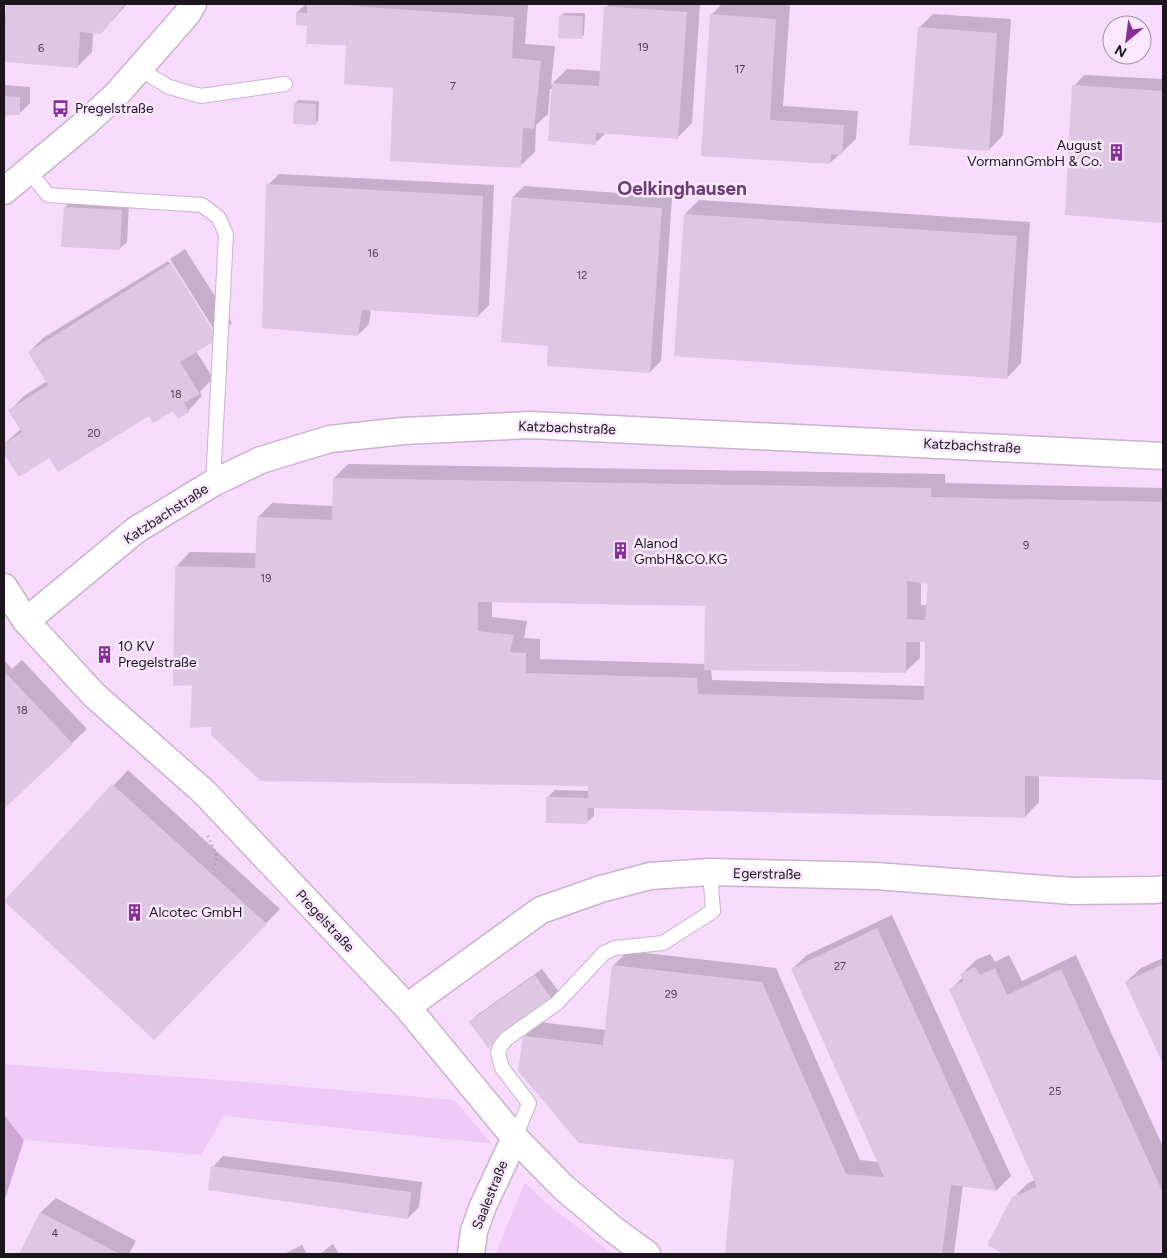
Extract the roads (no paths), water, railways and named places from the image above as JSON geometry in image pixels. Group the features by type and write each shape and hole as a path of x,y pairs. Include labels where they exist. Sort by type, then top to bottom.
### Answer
{"street":[{"path":"4,191 87,122 117,94 187,14 193,4"},
{"name":"Katzbachstraße","path":"26,621 136,530 213,484 261,460 330,439 403,431 531,425 1163,456"},
{"name":"Pregelstraße","path":"4,587 26,621 94,695 204,792 407,1007 515,1138 563,1187 614,1230 647,1254"},
{"name":"Egerstraße","path":"407,1007 541,910 601,889 650,876 710,872 876,876 1072,891 1163,889"},
{"name":"Saalestraße","path":"471,1254 474,1231 483,1206 515,1138"}],"lane":[{"path":"139,69 168,87 201,96 285,84"},
{"path":"28,170 48,194 202,205 218,217 226,234 213,484"},
{"path":"515,1138 529,1103 502,1068 498,1054 500,1047 506,1039 557,1004 604,953 615,948 663,944 713,911 710,872"}],"place":[{"name":"Pregelstraße","path":"61,108"},
{"name":"August VormannGmbH & Co.","path":"1116,153"},
{"name":"Alanod GmbH&CO.KG","path":"620,551"},
{"name":"10 KV Pregelstraße","path":"104,654"},
{"name":"Alcotec GmbH","path":"135,912"}],"district":[{"name":"Oelkinghausen","path":"682,188"}]}
